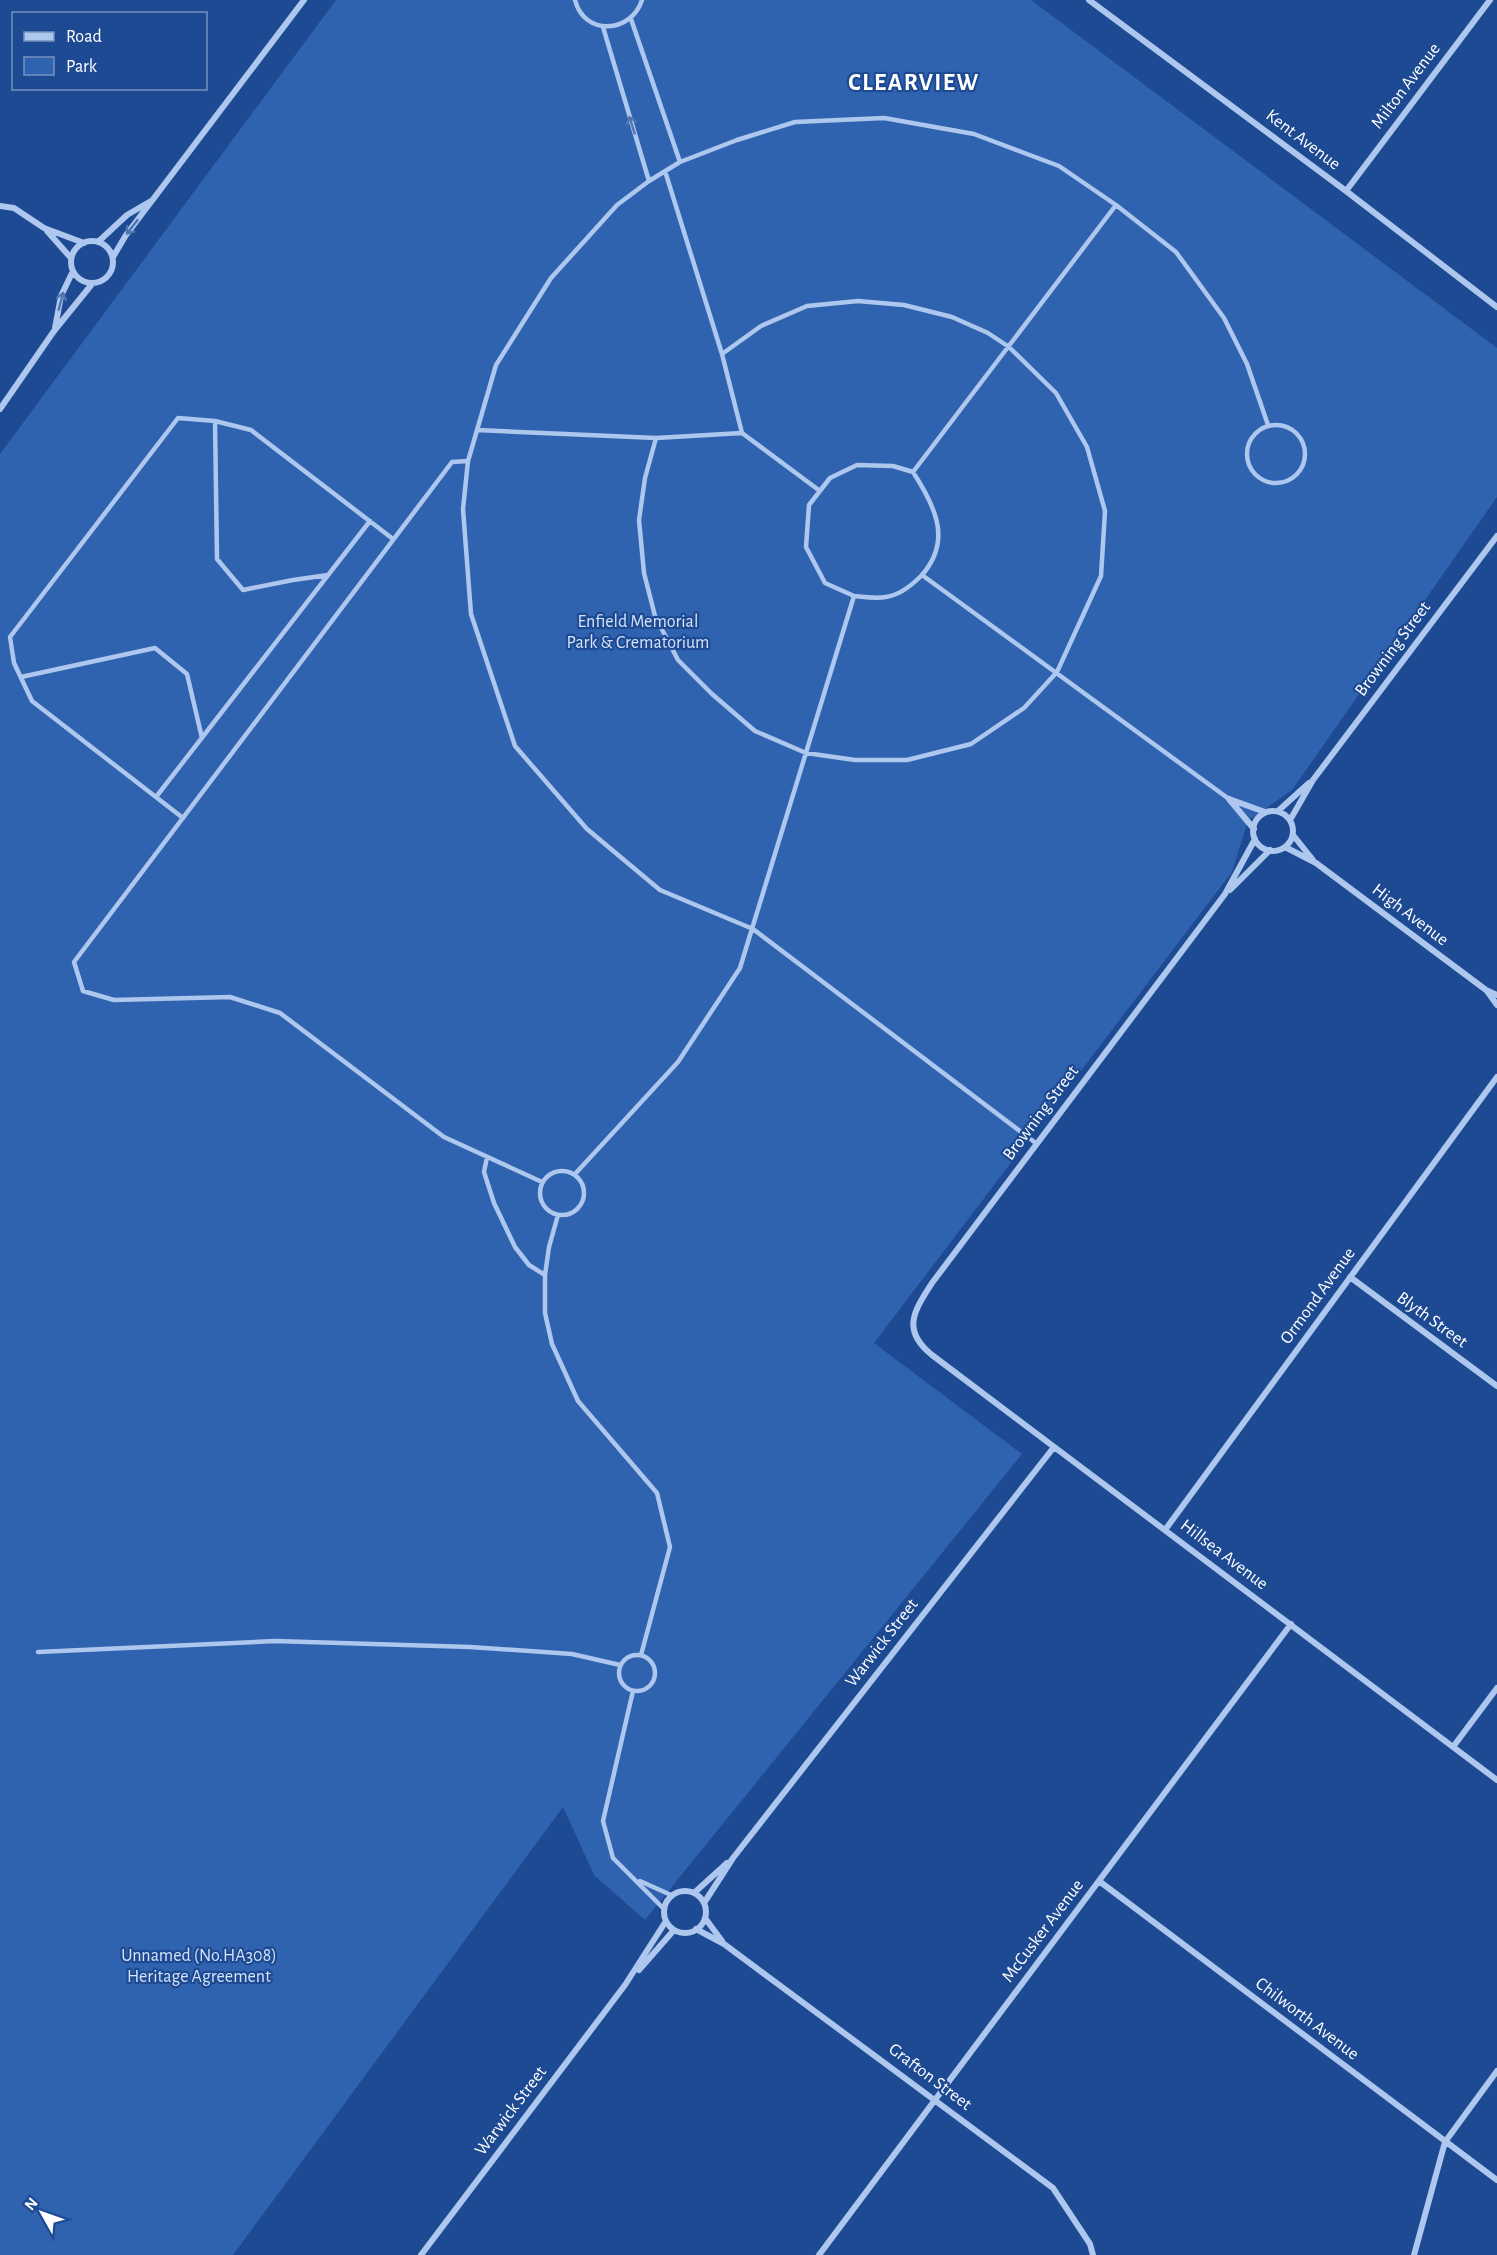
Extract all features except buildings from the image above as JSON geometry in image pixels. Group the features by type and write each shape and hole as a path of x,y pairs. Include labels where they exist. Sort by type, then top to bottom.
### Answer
{"street":[{"path":"0,409 54,331 92,284 104,280 109,275 112,270 113,257 126,235 304,0"},
{"name":"Kent Avenue","path":"1089,0 1346,191 1497,307"},
{"name":"Milton Avenue","path":"1346,191 1490,0"},
{"path":"98,242 127,215 154,199"},
{"path":"0,206 14,208 44,228 84,243 98,242 110,250 113,257"},
{"path":"44,228 71,258"},
{"path":"84,243 73,252 71,258 73,271 80,280 92,284"},
{"path":"54,331 61,297 73,271"},
{"name":"Browning Street","path":"1290,820 1313,780 1497,536"},
{"name":"Browning Street","path":"1278,811 1313,780"},
{"path":"1228,799 1265,812 1278,811 1285,814 1290,820 1293,835 1285,847 1270,850 1255,839 1255,822 1265,812"},
{"path":"1228,799 1254,829"},
{"name":"High Avenue","path":"1293,835 1316,863"},
{"name":"Browning Street","path":"932,1355 920,1345 912,1327 916,1308 1036,1144 1225,894 1255,839"},
{"name":"High Avenue","path":"1285,847 1316,863 1497,996"},
{"name":"Browning Street","path":"1225,894 1270,850"},
{"name":"High Avenue","path":"1486,990 1497,1005"},
{"name":"Ormond Avenue","path":"1165,1530 1496,1077"},
{"name":"Blyth Street","path":"1350,1277 1497,1386"},
{"name":"Hillsea Avenue","path":"932,1355 1497,1780"},
{"name":"Warwick Street","path":"704,1903 733,1858 1054,1447"},
{"name":"McCusker Avenue","path":"819,2255 1290,1624"},
{"path":"1453,1747 1497,1688"},
{"name":"Warwick Street","path":"694,1893 733,1858"},
{"name":"Chilworth Avenue","path":"1099,1881 1497,2180"},
{"path":"678,1892 694,1893 704,1903 705,1918 696,1929 689,1932 674,1930 666,1921 664,1909 671,1895 678,1892"},
{"name":"Grafton Street","path":"705,1918 724,1944"},
{"name":"Warwick Street","path":"421,2255 625,1985 666,1921"},
{"name":"Grafton Street","path":"696,1929 724,1944 1053,2188 1089,2244 1093,2255"},
{"name":"Warwick Street","path":"625,1985 674,1930"},
{"path":"1414,2255 1445,2142 1497,2071"}],"lane":[{"path":"575,0 586,19 603,27 622,24 631,19 642,0"},
{"path":"631,19 680,162"},
{"path":"603,27 649,181"},
{"path":"1036,1144 753,929 660,890 587,829 515,746 471,614 463,509 468,461 496,365 550,278 617,205 649,181 680,162 737,140 795,122 884,118 974,134 1059,166 1116,205 1176,252 1224,318 1247,364 1268,425"},
{"path":"665,171 722,354 742,433 820,492"},
{"path":"913,472 1116,205"},
{"path":"656,438 645,478 639,520 644,573 655,616 678,660 712,694 755,731 806,753 855,760 907,760 971,744 1024,708 1058,672 1101,576 1105,512 1087,447 1056,393 1009,346 988,333 952,317 904,305 858,301 807,306 761,326 722,354"},
{"path":"183,818 32,701 14,663 10,637 178,418 215,421 251,430 393,539"},
{"path":"215,421 217,559 243,590 328,575"},
{"path":"1278,424 1289,427 1303,443 1305,454 1303,464 1298,473 1290,479 1269,482 1260,478 1248,464 1246,454 1252,436 1268,425 1278,424"},
{"path":"477,430 656,438 742,433"},
{"path":"468,461 452,462 74,962 83,991 114,1000 230,997 280,1013 444,1137 542,1182"},
{"path":"857,465 893,466 913,472 930,498 940,533 931,565 910,587 886,597 854,597 825,583 806,547 809,505 820,492 830,478 857,465"},
{"path":"156,797 370,521"},
{"path":"922,574 1228,799"},
{"path":"575,1174 678,1062 740,968 854,597"},
{"path":"21,677 155,648 188,674 202,738"},
{"path":"487,1157 484,1172 494,1203 515,1247 528,1265 545,1275"},
{"path":"559,1170 575,1174 583,1186 583,1202 573,1213 558,1215 548,1211 541,1203 539,1192 542,1182 549,1174 559,1170"},
{"path":"558,1215 549,1247 545,1275 545,1313 552,1344 578,1401 657,1493 670,1547 641,1655"},
{"path":"38,1652 275,1641 572,1654 620,1665"},
{"path":"641,1655 652,1663 654,1677 647,1688 633,1691 623,1686 620,1681 620,1665 629,1657 641,1655"},
{"path":"633,1691 603,1821 613,1858 664,1909"},
{"path":"637,1880 671,1895"}],"green space":[{"name":"Enfield Memorial Park & Crematorium","path":"336,0 1031,0 1497,348 1497,497 1292,790 1248,821 1232,872 874,1343 1022,1454 645,1920 594,1875 563,1807 233,2255 0,2255 0,454"}],"district":[{"name":"CLEARVIEW","path":"914,83"}],"park label":[{"name":"Unnamed (No.HA308) Heritage Agreement","path":"199,1966"}]}
